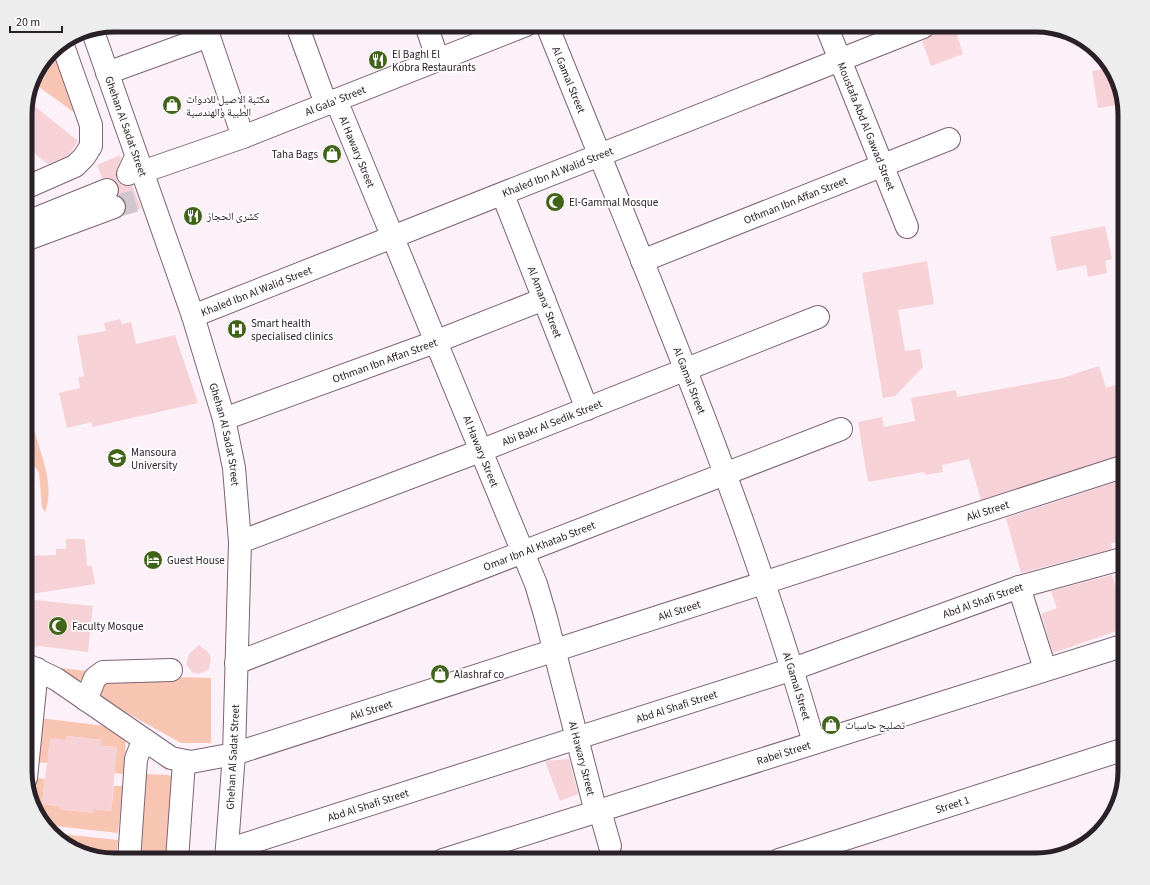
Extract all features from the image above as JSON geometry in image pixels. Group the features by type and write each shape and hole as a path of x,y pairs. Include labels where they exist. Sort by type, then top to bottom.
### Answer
{"street":[{"path":"107,73 202,32"},
{"path":"208,32 243,137"},
{"name":"Al Hawary Street","path":"300,32 393,238 538,591 577,739 610,846"},
{"path":"428,32 438,60"},
{"name":"Al Gala' Street","path":"135,168 243,137 508,32"},
{"name":"Al Gamal Street","path":"550,32 726,474 765,583 793,669 814,742"},
{"name":"Moustafa Abd Al Gawad Street","path":"829,32 907,227"},
{"name":"Khaled Ibn Al Walid Street","path":"193,316 503,195 911,32"},
{"name":"Ghehan Al Sadat Street","path":"94,35 147,205 193,316 224,419 237,492 240,542 234,754 227,853"},
{"path":"32,185 75,166 84,157 91,146 91,125 64,49"},
{"name":"Othman Ibn Affan Street","path":"642,261 949,139"},
{"name":"Al Amana' Street","path":"503,195 587,409"},
{"path":"32,236 66,217 111,199"},
{"path":"32,222 66,217"},
{"name":"Othman Ibn Affan Street","path":"224,419 435,342 544,299"},
{"name":"Abi Bakr Al Sedik Street","path":"240,542 480,451 818,317"},
{"name":"Omar Ibn Al Khatab Street","path":"236,662 841,429"},
{"name":"Akl Street","path":"184,762 234,754 1118,468"},
{"name":"Abd Al Shafi Street","path":"233,853 793,669 1019,586 1118,560"},
{"path":"1019,586 1045,670"},
{"name":"Rabei Street","path":"465,853 1118,647"},
{"path":"32,667 56,679 171,758 184,762 178,853"},
{"path":"86,700 95,678 103,672 171,670"},
{"path":"129,853 136,760 141,746 146,741"},
{"name":"Street 1","path":"817,853 1118,754"}],"shaded area":[{"path":"56,56 78,115 37,86 39,81 43,80 45,71"},
{"path":"32,428 44,462 48,483 49,493 45,512 42,508 39,472 32,464"},
{"path":"62,668 86,671 87,673 83,681 61,678 59,669"},
{"path":"109,675 211,678 211,743 181,743 102,699 98,696 97,682"},
{"path":"39,718 114,727 126,738 124,774 114,773 117,747 101,746 101,740 67,736 66,740 47,763 33,762"},
{"path":"146,774 168,775 174,777 169,853 140,853"},
{"path":"32,777 45,779 42,804 59,806 59,809 94,813 94,809 111,811 114,786 123,786 118,833 53,826 38,802"},
{"path":"61,834 118,840 117,853 103,852 83,847"}],"building":[{"path":"934,32 965,32 957,35 963,54 931,66 922,41 933,35"},
{"path":"1105,69 1114,88 1117,105 1098,108 1092,71"},
{"path":"33,105 78,141 68,156 48,164 32,151"},
{"path":"120,155 121,159 116,175 118,181 123,185 132,185 141,208 124,215 126,203 118,195 118,185 114,180 102,178 97,165"},
{"path":"1105,226 1112,259 1105,261 1107,273 1088,277 1086,265 1057,271 1050,237"},
{"path":"927,261 934,304 898,310 905,351 920,349 923,367 895,396 883,398 862,273"},
{"path":"120,319 122,324 131,322 136,344 175,335 198,403 92,427 92,422 67,428 59,393 80,388 78,378 84,376 77,336 106,331 104,323"},
{"path":"1099,366 1106,388 1118,384 1118,456 981,500 969,459 942,465 943,472 925,475 924,472 868,482 858,422 882,417 884,427 915,421 911,398 956,390 957,397 1062,378"},
{"path":"1118,481 1118,542 1111,543 1112,549 1021,573 1006,518"},
{"path":"66,539 85,539 87,566 92,566 95,584 32,594 32,556 56,555 56,549 66,549"},
{"path":"1112,575 1116,588 1118,588 1118,630 1053,653 1041,614 1057,608 1051,591"},
{"name":"Faculty Mosque","path":"32,600 93,606 88,652 39,646 32,647"},
{"path":"199,645 209,653 211,658 209,669 199,674 193,673 186,664 189,654"},
{"path":"67,736 102,740 101,746 117,747 111,811 94,809 94,813 59,809 59,806 42,804 50,738 66,740"},
{"path":"569,759 578,794 560,801 545,761"}],"tunnel":[{"path":"114,207 138,200"}],"place":[{"name":"El Baghl El Kobra Restaurants","path":"378,60"},
{"name":"مكتبة الاصيل للادوات الطبية والهندسية","path":"172,105"},
{"name":"Taha Bags","path":"332,154"},
{"name":"El-Gammal Mosque","path":"555,202"},
{"name":"كشرى الحجاز","path":"193,216"},
{"name":"Smart health specialised clinics","path":"237,329"},
{"name":"Mansoura University","path":"117,458"},
{"name":"Guest House","path":"153,560"},
{"name":"Faculty Mosque","path":"58,626"},
{"name":"Alashraf co","path":"440,674"},
{"name":"تصليح حاسبات","path":"831,725"}]}
